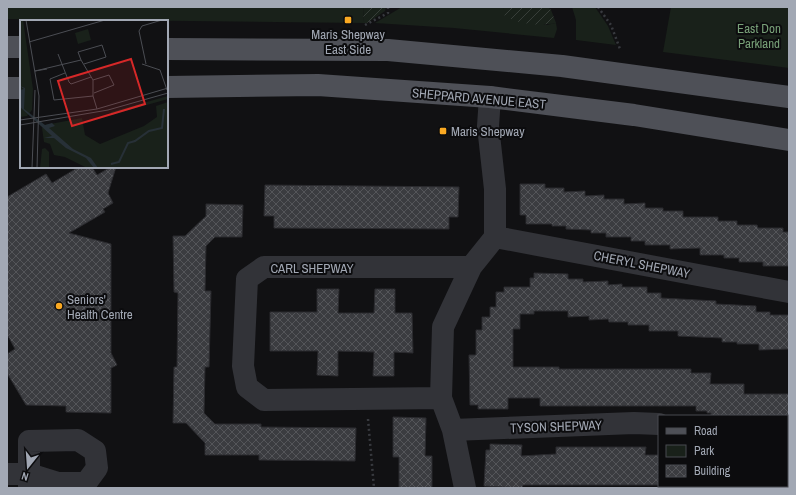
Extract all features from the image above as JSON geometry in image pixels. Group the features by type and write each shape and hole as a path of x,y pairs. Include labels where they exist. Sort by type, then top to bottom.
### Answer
{"main road":[{"path":"7,47 20,48"},
{"path":"168,49 388,50 562,66 789,97"},
{"name":"SHEPPARD AVENUE EAST","path":"168,87 318,85 490,97 634,115 789,140"},
{"path":"7,88 20,88"}],"street":[{"path":"465,488 453,430 441,398 443,327 470,267 495,236 495,189 488,126 490,97"},
{"name":"CHERYL SHEPWAY","path":"495,236 789,292"},
{"name":"CARL SHEPWAY","path":"441,398 264,400 247,387 243,366 247,279 264,267 470,267"},
{"name":"TYSON SHEPWAY","path":"453,430 634,423 658,424"},
{"path":"7,474 29,481"}],"path":[{"path":"365,25 388,13 388,7"},
{"path":"598,7 611,25 620,49"},
{"path":"367,399 374,488"}],"green space":[{"path":"7,7 364,7 363,23 7,19"},
{"path":"364,7 386,7 385,11 367,23 363,23"},
{"path":"402,7 503,7 503,9 546,25 556,23 557,29 554,38 454,28 375,23"},
{"path":"503,7 548,7 551,10 556,23 522,23 504,15"},
{"path":"572,7 595,7 608,26 616,45 576,40 576,20"},
{"name":"East Don Parkland","path":"671,7 789,7 789,68 663,52"}],"building":[{"name":"Seniors' Health Centre","path":"77,168 93,168 97,175 109,168 116,168 108,193 113,203 103,209 105,212 69,233 111,244 111,353 117,365 111,368 111,413 66,412 66,406 26,405 7,373 7,354 15,349 7,334 7,197 46,174 52,183"},
{"path":"520,184 545,184 545,188 564,188 564,192 585,191 585,196 604,195 604,199 624,199 624,204 645,203 645,208 663,208 663,211 683,211 683,217 718,217 718,221 737,221 737,225 757,225 758,228 783,228 783,232 789,232 789,266 763,266 763,262 739,262 739,258 724,258 724,255 700,255 700,248 670,249 670,245 645,245 645,241 631,241 631,237 606,237 606,233 591,233 591,230 566,229 566,226 552,226 552,224 526,224 526,215 520,215"},
{"path":"265,185 459,187 458,217 449,217 449,229 274,228 274,216 264,216"},
{"path":"206,204 243,205 242,237 215,237 206,246 205,291 211,291 209,367 205,367 204,413 215,424 261,424 261,427 356,428 355,461 259,460 259,455 205,455 205,443 186,423 173,423 174,367 177,367 178,293 174,292 173,236 185,236 206,216"},
{"path":"534,273 568,274 568,279 583,279 583,282 608,281 608,285 622,284 622,287 647,287 647,293 661,293 661,298 716,301 716,304 756,306 756,312 770,312 770,315 789,315 789,349 759,350 759,344 722,342 722,338 678,336 678,331 649,331 649,325 628,325 628,322 609,322 608,319 589,320 589,316 568,317 568,311 534,311 534,314 520,314 520,329 513,329 513,367 559,367 559,369 691,369 691,373 711,373 710,384 744,384 744,394 789,394 789,416 711,415 711,413 707,413 707,411 696,411 696,406 540,406 540,398 508,398 508,409 478,409 478,405 470,405 469,355 476,355 476,330 482,330 482,317 490,317 490,307 496,307 496,292 504,292 504,287 530,287 530,278 534,278"},
{"path":"317,289 339,289 338,313 374,313 375,289 395,289 395,313 412,313 413,353 394,352 394,376 373,376 374,352 338,351 338,376 317,375 318,351 270,351 270,312 317,312"},
{"path":"393,417 426,418 425,456 432,456 432,488 399,488 399,457 393,457"},
{"path":"490,444 522,445 521,456 556,454 556,447 646,447 645,455 658,455 658,485 523,485 522,488 484,486 486,450 490,450"}],"place":[{"name":"Maris Shepway East Side","path":"348,20"},
{"name":"Maris Shepway","path":"443,131"},
{"name":"Seniors' Health Centre","path":"59,306"}]}
